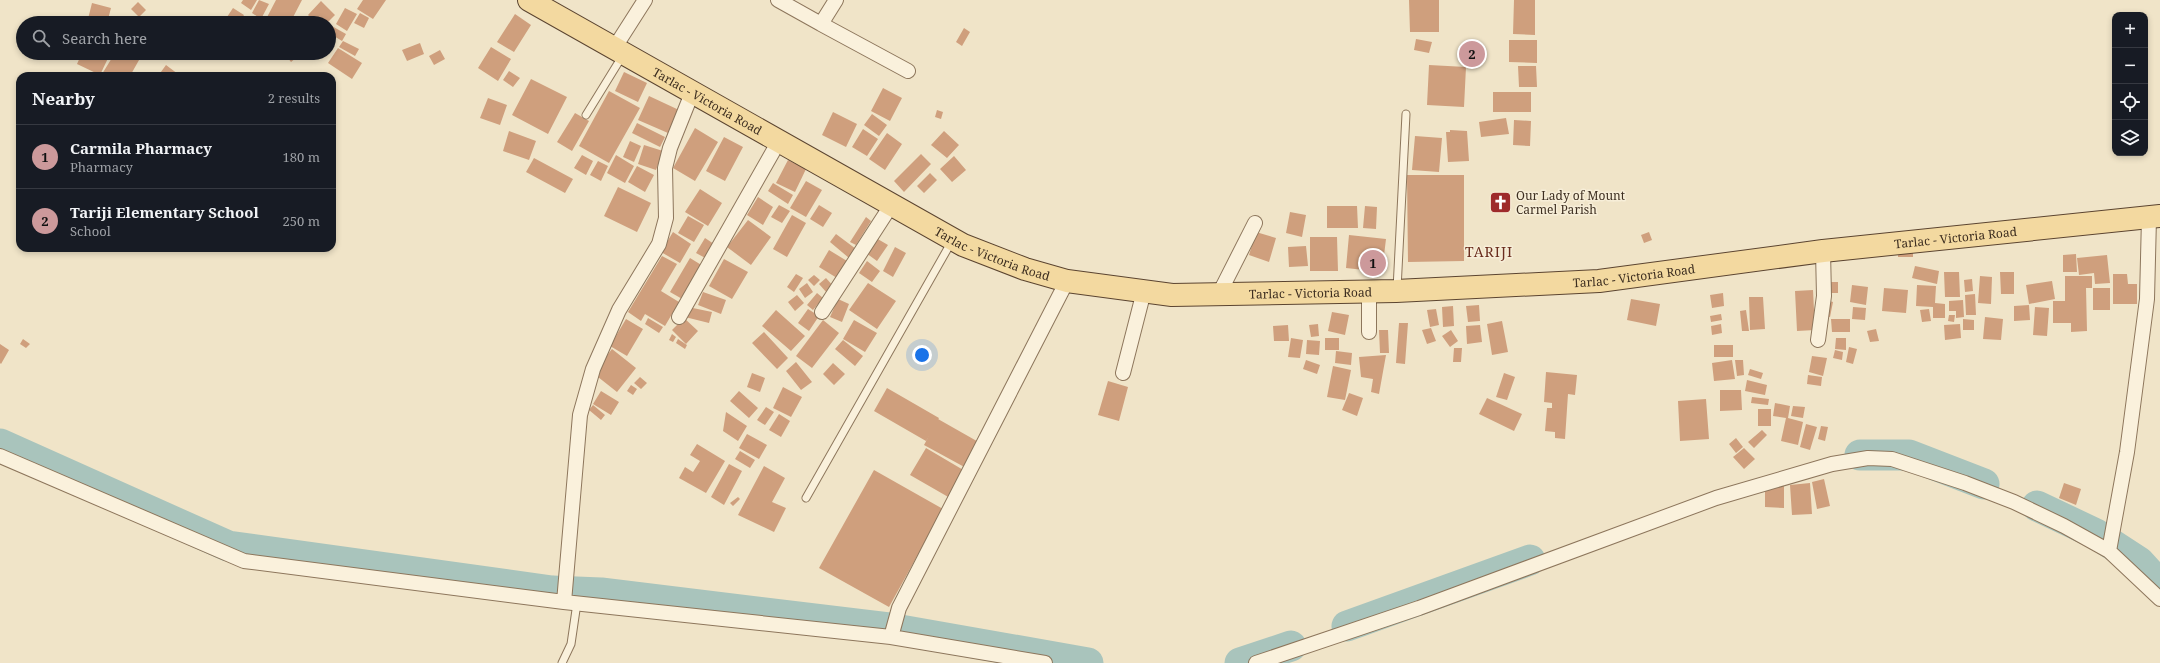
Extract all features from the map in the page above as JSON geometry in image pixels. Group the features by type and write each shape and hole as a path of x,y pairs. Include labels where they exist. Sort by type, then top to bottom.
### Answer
{"main road":[{"name":"Tarlac - Victoria Road","path":"528,0 620,50 692,93 954,239 1025,269 1067,281 1172,295 1396,291 1599,281 1823,251 2155,217"}],"street":[{"path":"620,50 645,0"},
{"path":"778,0 908,71"},
{"path":"821,24 836,0"},
{"path":"568,600 565,579 580,415 593,369 619,310 659,244 666,218 665,168 670,148 692,93"},
{"path":"680,317 779,141"},
{"path":"822,312 892,204"},
{"path":"2109,551 2127,452 2147,299 2155,217"},
{"path":"1219,294 1255,223"},
{"path":"1818,340 1824,296 1823,251"},
{"path":"892,635 899,608 1067,281"},
{"path":"1123,373 1144,291"},
{"path":"1369,291 1369,332"},
{"path":"0,456 244,561 568,600 892,635 1045,663"},
{"path":"1256,663 1419,608 1716,498 1832,464 1868,458 1892,459 1965,482 2029,509 2109,551 2160,598"}],"lane":[{"path":"586,116 620,50"},
{"path":"1396,291 1406,114"},
{"path":"806,498 954,239"},
{"path":"562,663 571,644 568,600"}],"building":[{"path":"243,0 257,0 251,10 241,3"},
{"path":"259,0 269,4 263,16 256,16 252,13"},
{"path":"276,0 302,0 294,16 268,16"},
{"path":"363,0 386,0 373,19 357,9"},
{"path":"1409,0 1439,0 1439,32 1410,32"},
{"path":"1514,0 1535,0 1535,35 1513,34"},
{"path":"321,1 335,15 309,16 308,15"},
{"path":"138,2 146,10 138,16 131,9"},
{"path":"92,3 111,8 109,16 89,16"},
{"path":"233,8 244,15 243,16 228,16"},
{"path":"345,8 357,14 347,31 336,24"},
{"path":"360,13 369,18 364,28 354,23"},
{"path":"515,14 531,25 514,52 497,42"},
{"path":"336,28 346,34 342,41 336,37"},
{"path":"964,28 970,32 962,46 956,42"},
{"path":"1416,39 1432,42 1429,53 1414,50"},
{"path":"1509,40 1537,40 1537,63 1509,62"},
{"path":"343,41 359,49 355,56 339,47"},
{"path":"420,43 424,54 407,61 402,50"},
{"path":"491,47 511,59 498,81 478,68"},
{"path":"338,48 362,63 352,79 328,63 330,60 336,60 336,51"},
{"path":"440,50 445,59 434,65 429,56"},
{"path":"79,60 107,60 101,72 94,72 77,64"},
{"path":"111,60 139,60 132,72 103,72"},
{"path":"166,65 175,72 161,72"},
{"path":"1429,65 1466,67 1464,107 1427,105"},
{"path":"1518,66 1536,66 1537,87 1519,87"},
{"path":"509,71 520,78 513,87 503,80"},
{"path":"624,72 647,83 638,102 615,91"},
{"path":"531,79 567,97 548,134 512,115"},
{"path":"883,88 902,98 890,121 871,111"},
{"path":"609,91 640,108 609,163 579,146"},
{"path":"1493,92 1531,92 1531,112 1493,112"},
{"path":"649,96 679,110 668,133 638,120"},
{"path":"488,98 507,105 500,125 480,118"},
{"path":"937,110 943,112 941,119 935,117"},
{"path":"833,112 857,124 846,147 822,135"},
{"path":"575,113 589,121 572,151 557,142"},
{"path":"872,114 887,125 879,136 864,125"},
{"path":"1506,118 1509,134 1481,137 1479,122"},
{"path":"1514,120 1531,121 1530,146 1513,145"},
{"path":"637,123 665,137 660,147 632,133"},
{"path":"695,128 718,142 695,181 673,168"},
{"path":"863,129 878,139 867,156 852,147"},
{"path":"1450,130 1467,131 1469,161 1448,162 1446,132 1450,132"},
{"path":"509,131 536,141 529,160 503,151"},
{"path":"944,131 959,145 947,158 931,145"},
{"path":"887,133 902,144 885,170 869,159"},
{"path":"1415,136 1442,138 1439,172 1412,170"},
{"path":"724,137 743,147 725,181 706,171"},
{"path":"630,141 641,146 634,162 623,157"},
{"path":"644,145 663,151 656,170 638,164"},
{"path":"921,154 931,164 904,192 894,181"},
{"path":"582,155 593,161 586,175 574,168"},
{"path":"616,155 634,166 625,183 607,173"},
{"path":"954,156 966,170 952,182 940,169"},
{"path":"534,158 573,179 565,193 526,172"},
{"path":"788,160 806,169 795,192 776,183"},
{"path":"598,161 608,166 601,181 590,175"},
{"path":"637,166 654,175 645,192 628,182"},
{"path":"930,173 937,180 924,193 917,186"},
{"path":"1407,175 1464,175 1464,261 1408,262"},
{"path":"806,181 822,190 806,217 790,208"},
{"path":"773,183 793,195 788,204 768,191"},
{"path":"618,187 651,203 637,232 604,216"},
{"path":"700,189 722,203 708,226 685,212"},
{"path":"758,197 773,207 763,225 747,215"},
{"path":"779,205 790,211 782,223 771,217"},
{"path":"819,205 832,213 823,227 810,219"},
{"path":"1327,206 1357,206 1358,228 1327,228"},
{"path":"1365,206 1377,207 1376,229 1363,228"},
{"path":"1290,212 1306,215 1302,237 1286,233"},
{"path":"792,215 806,223 787,257 773,249"},
{"path":"688,216 704,225 694,242 678,233"},
{"path":"866,217 871,221 856,245 850,242"},
{"path":"748,220 771,237 751,265 727,247"},
{"path":"673,232 691,244 680,263 661,252"},
{"path":"1256,232 1276,238 1269,262 1249,255"},
{"path":"1649,232 1652,240 1644,243 1641,235"},
{"path":"836,234 856,249 849,258 830,242"},
{"path":"1349,235 1386,239 1382,272 1346,268"},
{"path":"1310,237 1337,237 1338,271 1310,271"},
{"path":"705,238 717,246 709,260 696,253"},
{"path":"876,238 888,245 877,261 866,253"},
{"path":"1898,245 1913,245 1913,257 1898,257"},
{"path":"1306,246 1308,266 1289,267 1288,247"},
{"path":"895,247 906,253 893,277 883,271"},
{"path":"829,250 847,261 837,278 819,267"},
{"path":"2076,254 2077,272 2063,272 2063,255"},
{"path":"2107,255 2110,283 2095,284 2094,273 2079,275 2077,258"},
{"path":"662,256 677,264 661,291 679,302 665,326 645,314 641,321 628,312"},
{"path":"690,258 703,266 684,300 670,292"},
{"path":"724,259 748,272 732,299 709,286"},
{"path":"867,261 880,271 872,282 859,273"},
{"path":"1915,266 1939,271 1937,284 1912,278"},
{"path":"1944,272 1959,272 1960,297 1945,297"},
{"path":"2000,272 2014,272 2014,294 2001,294"},
{"path":"796,274 803,278 794,292 787,287"},
{"path":"2113,274 2127,274 2128,284 2137,284 2137,304 2113,304"},
{"path":"814,275 820,280 814,286 808,280"},
{"path":"1980,276 1992,277 1991,304 1978,303"},
{"path":"2065,276 2092,276 2092,288 2086,288 2087,331 2071,332 2071,323 2053,323 2053,301 2065,301"},
{"path":"826,278 834,287 827,293 819,284"},
{"path":"1972,279 1973,291 1965,292 1964,280"},
{"path":"2052,281 2055,299 2029,304 2026,285"},
{"path":"1827,282 1838,282 1838,293 1827,293"},
{"path":"807,283 813,292 805,298 799,289"},
{"path":"868,283 896,301 877,329 849,310"},
{"path":"1852,285 1868,287 1866,305 1850,302"},
{"path":"1917,285 1936,286 1935,303 1945,304 1945,318 1933,318 1933,307 1916,306"},
{"path":"1884,288 1908,290 1906,313 1882,311"},
{"path":"2093,288 2110,288 2110,310 2093,310"},
{"path":"1813,290 1815,330 1797,331 1795,291"},
{"path":"703,292 726,300 721,314 698,305"},
{"path":"817,293 823,298 813,310 807,305"},
{"path":"1723,293 1724,306 1712,308 1710,295"},
{"path":"1975,294 1976,315 1966,315 1965,295"},
{"path":"797,295 804,303 795,311 788,302"},
{"path":"1749,297 1763,297 1765,329 1750,330"},
{"path":"838,299 849,304 842,322 830,317"},
{"path":"1631,299 1660,304 1656,326 1627,320"},
{"path":"1826,300 1833,302 1830,317 1824,316"},
{"path":"1963,300 1964,317 1956,318 1956,311 1949,311 1949,301"},
{"path":"1479,305 1480,321 1468,322 1466,306"},
{"path":"2029,305 2030,320 2014,321 2014,306"},
{"path":"1453,306 1454,326 1443,327 1442,307"},
{"path":"688,307 712,312 709,323 685,317"},
{"path":"1853,307 1866,308 1865,320 1852,319"},
{"path":"2035,307 2049,308 2047,336 2033,335"},
{"path":"808,309 819,316 809,331 798,323"},
{"path":"1436,309 1439,325 1430,327 1427,310"},
{"path":"1929,309 1931,321 1922,322 1920,310"},
{"path":"776,310 805,336 791,351 762,326"},
{"path":"1746,310 1749,331 1742,331 1740,311"},
{"path":"1332,312 1349,315 1345,335 1328,331"},
{"path":"1721,314 1722,320 1711,322 1710,316"},
{"path":"1949,315 1955,315 1954,322 1948,321"},
{"path":"1985,317 2003,319 2001,340 1983,339"},
{"path":"648,318 663,327 659,333 645,324"},
{"path":"684,318 698,331 686,344 672,330"},
{"path":"626,319 643,329 627,356 610,346"},
{"path":"1831,319 1850,319 1850,332 1832,332"},
{"path":"1963,319 1974,320 1974,330 1963,330"},
{"path":"823,320 839,333 812,368 796,356"},
{"path":"854,320 877,333 865,352 843,339"},
{"path":"1502,321 1508,352 1492,355 1487,324"},
{"path":"1399,323 1408,323 1405,364 1396,363"},
{"path":"1318,324 1319,336 1311,337 1309,325"},
{"path":"1721,324 1722,333 1712,335 1711,326"},
{"path":"1960,324 1961,338 1945,340 1944,325"},
{"path":"1288,325 1289,341 1274,341 1273,326"},
{"path":"1480,325 1482,342 1467,344 1466,326"},
{"path":"1431,328 1436,341 1427,344 1422,330"},
{"path":"1876,329 1879,341 1870,342 1867,331"},
{"path":"1379,330 1388,330 1389,353 1380,353"},
{"path":"1451,330 1458,341 1450,347 1442,336"},
{"path":"764,332 788,358 777,369 752,343"},
{"path":"672,334 676,337 673,342 669,340"},
{"path":"1291,338 1303,340 1300,358 1288,357"},
{"path":"1325,338 1339,338 1339,350 1325,350"},
{"path":"1836,338 1846,338 1846,350 1835,349"},
{"path":"23,339 30,344 26,348 20,344"},
{"path":"678,339 687,345 685,349 676,343"},
{"path":"843,340 863,356 855,366 835,349"},
{"path":"1307,340 1320,341 1319,355 1306,354"},
{"path":"0,344 9,350 1,364 0,363"},
{"path":"1714,345 1733,345 1733,357 1714,357"},
{"path":"1849,347 1857,349 1853,364 1846,362"},
{"path":"1454,348 1462,348 1461,362 1453,362"},
{"path":"612,349 636,368 617,392 593,373"},
{"path":"1835,350 1843,352 1842,360 1833,358"},
{"path":"1336,351 1352,353 1351,365 1335,363"},
{"path":"1386,355 1379,394 1371,392 1373,379 1361,377 1359,357"},
{"path":"1812,356 1827,358 1823,376 1809,372"},
{"path":"1306,360 1320,365 1317,374 1303,369"},
{"path":"1732,360 1735,379 1714,381 1712,363"},
{"path":"1735,360 1743,360 1744,375 1737,376"},
{"path":"796,362 812,382 801,390 786,371"},
{"path":"833,363 845,374 834,385 823,374"},
{"path":"1333,366 1351,370 1345,400 1327,397"},
{"path":"1750,369 1763,373 1761,379 1748,375"},
{"path":"1546,372 1577,375 1575,395 1568,394 1565,439 1555,438 1555,432 1545,431 1547,408 1552,408 1552,403 1544,402"},
{"path":"752,373 765,378 760,392 747,387"},
{"path":"1504,373 1515,377 1507,400 1496,397"},
{"path":"1808,375 1822,377 1821,386 1807,384"},
{"path":"640,377 647,383 641,389 634,383"},
{"path":"1747,380 1767,385 1765,395 1745,391"},
{"path":"1108,381 1128,387 1119,421 1098,415"},
{"path":"631,385 637,389 633,395 627,391"},
{"path":"783,387 802,397 791,417 773,408"},
{"path":"887,388 939,418 926,441 874,411"},
{"path":"1720,390 1741,390 1742,410 1720,411"},
{"path":"601,391 619,402 611,415 593,404"},
{"path":"739,391 758,408 749,418 730,401"},
{"path":"1349,393 1363,398 1357,416 1342,410"},
{"path":"1752,397 1769,399 1768,405 1751,403"},
{"path":"1487,398 1522,414 1514,431 1479,414"},
{"path":"1706,399 1709,439 1680,441 1678,401"},
{"path":"1775,403 1790,406 1788,418 1803,422 1798,445 1781,441 1786,418 1773,416"},
{"path":"593,405 605,415 601,420 589,410"},
{"path":"1793,406 1805,407 1803,418 1791,416"},
{"path":"766,407 774,412 765,425 757,420"},
{"path":"1758,409 1771,409 1771,426 1758,426"},
{"path":"726,412 747,426 738,441 723,431"},
{"path":"779,414 790,421 781,437 769,430"},
{"path":"938,419 982,444 968,469 924,445"},
{"path":"1806,424 1817,427 1810,450 1800,447"},
{"path":"1821,426 1828,427 1825,441 1818,439"},
{"path":"1762,430 1767,435 1754,448 1748,442"},
{"path":"747,434 767,445 759,459 739,448"},
{"path":"1736,438 1743,447 1736,453 1729,444"},
{"path":"697,444 725,461 706,493 679,478 685,467 693,472 700,461 690,455"},
{"path":"926,448 965,471 950,498 910,475"},
{"path":"1744,448 1755,459 1744,469 1733,457"},
{"path":"740,451 755,460 750,468 735,459"},
{"path":"729,464 742,471 724,505 711,497"},
{"path":"764,466 785,478 772,502 786,508 774,532 738,515"},
{"path":"874,470 943,509 889,607 819,568"},
{"path":"1824,479 1830,506 1817,509 1812,482"},
{"path":"1810,483 1812,514 1792,515 1790,485"},
{"path":"2064,483 2081,489 2076,505 2059,498"},
{"path":"1765,484 1784,485 1784,508 1765,507"},
{"path":"738,497 740,499 733,506 730,503"}],"waterway":[{"path":"0,444 228,546 552,591 601,593 889,628 1088,663"},
{"path":"1860,455 1909,455 1984,484"},
{"path":"2037,506 2096,534 2139,562 2160,585"},
{"path":"1347,626 1530,560"},
{"path":"1240,663 1291,646"}],"place":[{"name":"Tariji Elementary School","path":"1472,54"},
{"name":"Our Lady of Mount Carmel Parish","path":"1500,202"},
{"name":"Carmila Pharmacy","path":"1373,263"}],"district":[{"name":"TARIJI","path":"1489,251"}]}
